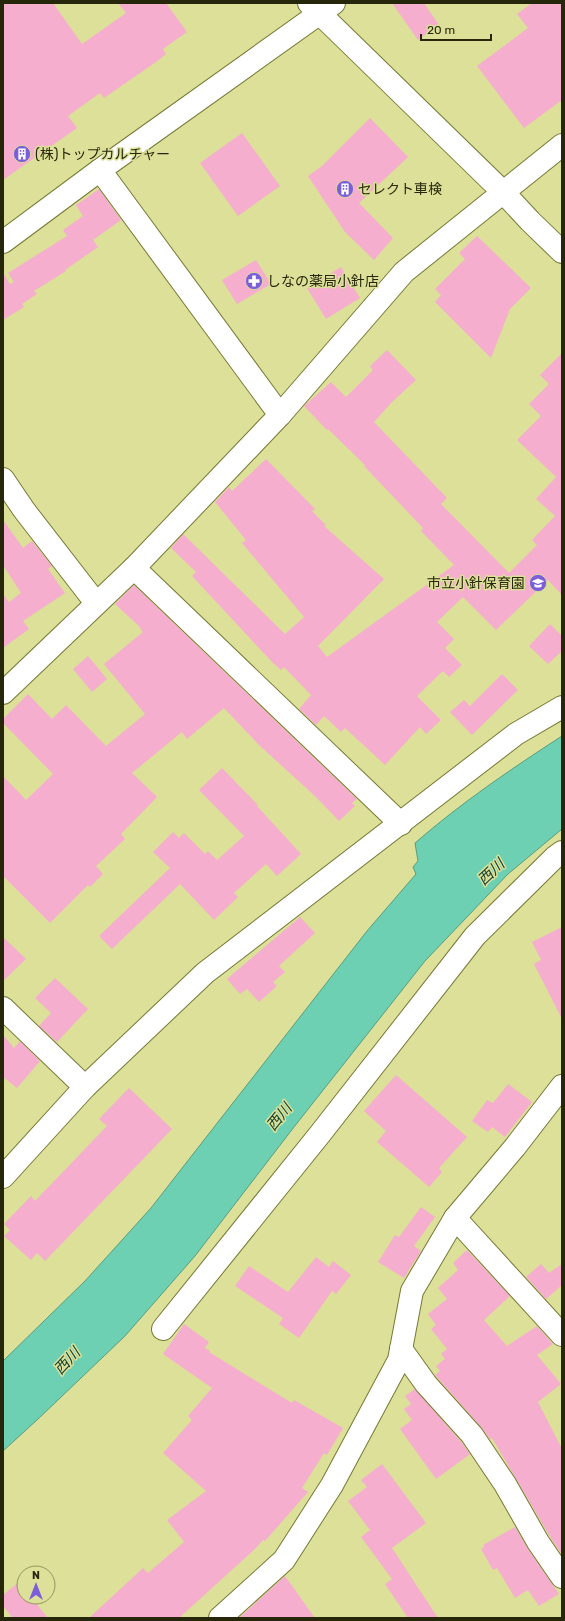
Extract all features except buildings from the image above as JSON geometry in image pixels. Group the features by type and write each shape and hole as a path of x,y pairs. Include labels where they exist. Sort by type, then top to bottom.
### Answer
{"street":[{"path":"3,242 321,7 562,252"},
{"path":"4,691 134,568 280,416 404,272 562,146"},
{"path":"100,170 280,416"},
{"path":"3,479 24,510 96,603"},
{"path":"134,568 401,824"},
{"path":"3,1177 85,1087 205,973 401,824 516,734 562,707"},
{"path":"163,1329 320,1134 475,936 555,857 562,852"},
{"path":"3,1008 85,1087"},
{"path":"227,1616 284,1560 332,1485 399,1360 412,1291 454,1218 515,1147 562,1086"},
{"path":"454,1218 562,1336"},
{"path":"401,1348 426,1384 472,1435 505,1484 538,1542 562,1577"}],"water":[{"name":"西川","path":"562,736 562,829 508,874 425,961 294,1127 195,1256 125,1336 3,1451 3,1361 85,1281 151,1208 367,931 416,874 413,867 418,861 415,843 450,814 487,787"}],"place":[{"name":"(株)トップカルチャー","path":"22,154"},
{"name":"セレクト車検","path":"345,189"},
{"name":"しなの薬局小針店","path":"254,281"},
{"name":"市立小針保育園","path":"538,583"}]}
